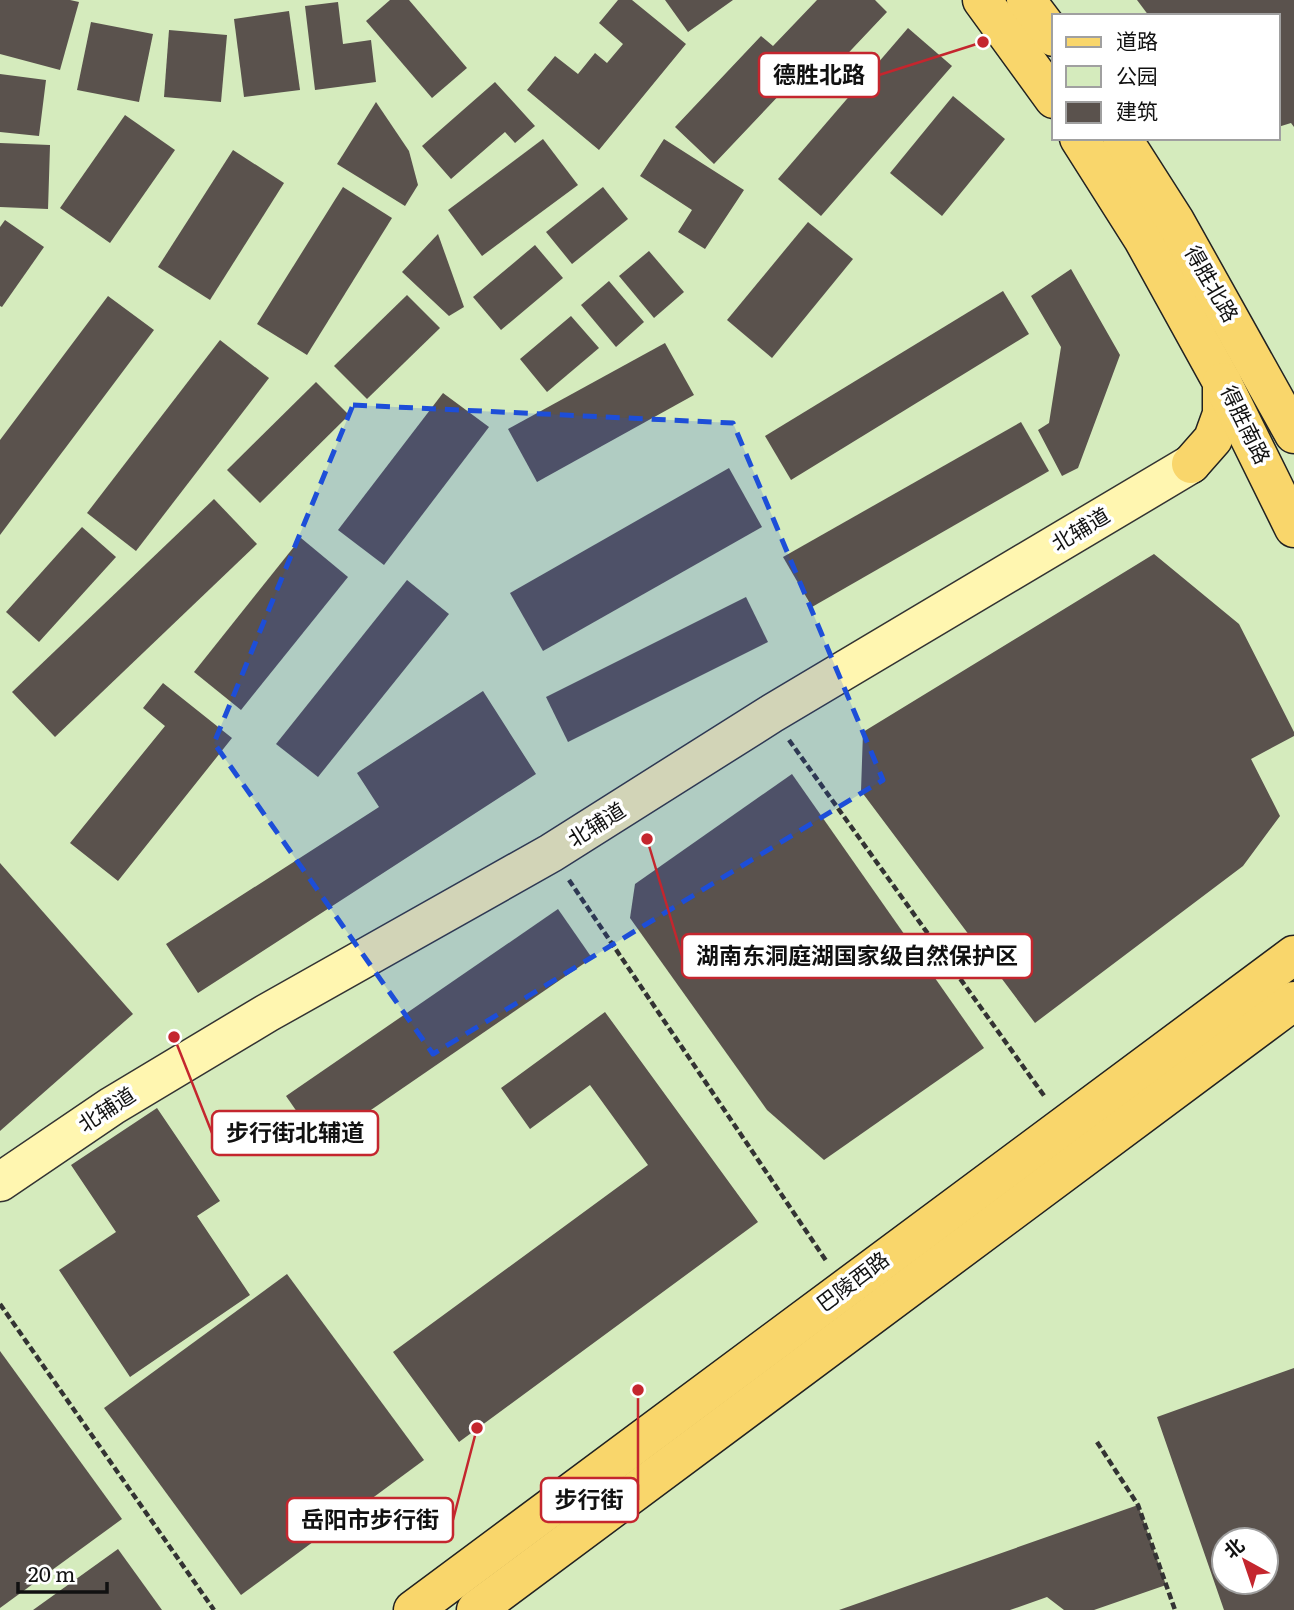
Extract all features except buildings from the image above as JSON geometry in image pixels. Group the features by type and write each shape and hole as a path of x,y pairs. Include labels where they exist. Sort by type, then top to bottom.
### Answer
{"main road":[{"path":"982,0 1052,96"},
{"path":"1026,0 1052,34"},
{"path":"1080,140 1143,239 1222,382 1222,414 1213,439 1191,464"},
{"name":"得胜北路","path":"1123,140 1175,221 1294,433"},
{"name":"得胜南路","path":"1229,316 1222,382 1285,492 1294,528"},
{"path":"1191,464 1222,462 1251,473 1285,492"},
{"name":"北辅道","path":"0,1182 111,1106 159,1077 551,853 771,714 1191,464"},
{"name":"巴陵西路","path":"413,1610 1294,955"},
{"name":"巴陵西路","path":"475,1610 1294,1001"}],"path":[{"path":"771,714 1064,1124"},
{"path":"551,853 844,1288"},
{"path":"0,1304 214,1610"},
{"path":"1097,1442 1138,1505 1175,1610"}],"highlighted area":[{"path":"353,405 733,423 883,780 433,1054 214,743"}],"green space":[{"path":"0,0 1294,0 1294,1610 0,1610"}],"place":[{"name":"德胜北路","path":"983,42"},
{"name":"湖南东洞庭湖国家级自然保护区","path":"647,839"},
{"name":"步行街北辅道","path":"174,1037"},
{"name":"步行街","path":"638,1390"},
{"name":"岳阳市步行街","path":"477,1428"}]}
